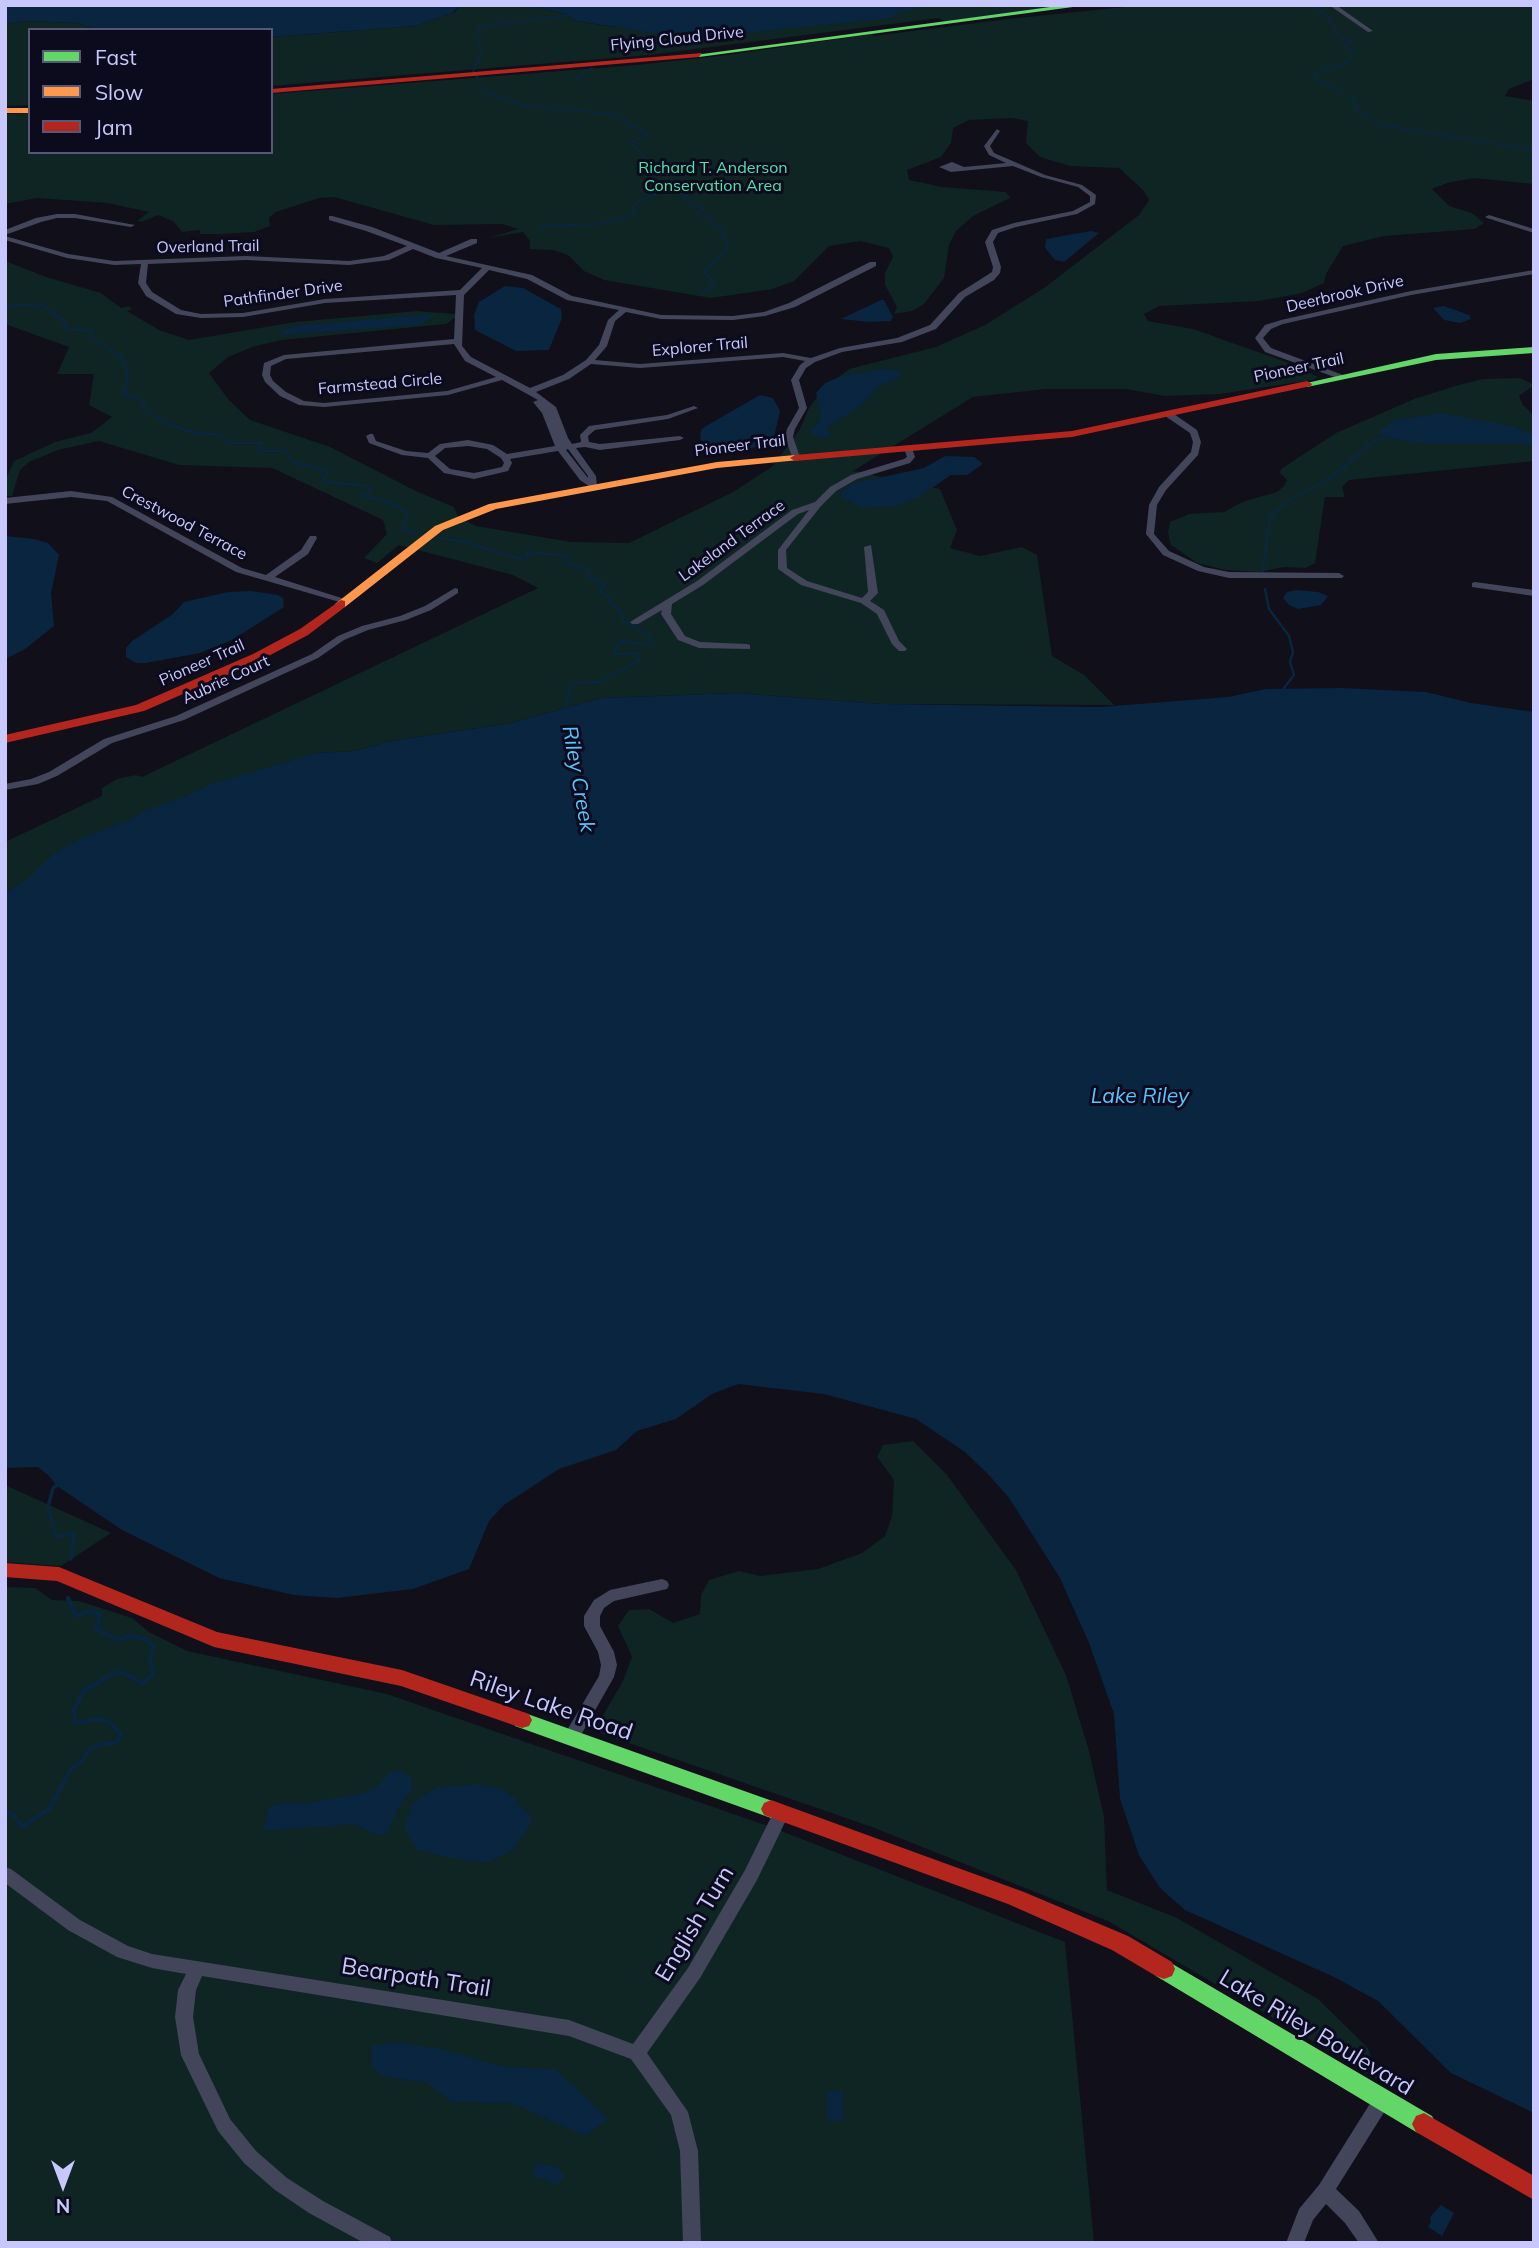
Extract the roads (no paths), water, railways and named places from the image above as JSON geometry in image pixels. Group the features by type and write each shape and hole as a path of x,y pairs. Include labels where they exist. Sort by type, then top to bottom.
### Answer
{"main road":[{"name":"Flying Cloud Drive","path":"273,91 684,57 898,27 1084,5"},
{"path":"5,111 28,110"},
{"name":"Pioneer Trail","path":"5,739 113,716 164,699 282,645 346,601 426,537 455,519 493,506 717,465 1072,433 1436,357 1534,350"},
{"name":"Riley Lake Road","path":"5,1570 59,1574 214,1639 402,1678 782,1812 1072,1921"},
{"name":"Lake Riley Boulevard","path":"1072,1921 1120,1943 1534,2189"}],"street":[{"path":"1332,5 1370,31"},
{"path":"803,456 789,437 790,429 803,408 795,380 803,367 812,360 840,350 906,338 933,327 962,295 991,278 996,272 998,267 989,242 995,232 1014,225 1075,213 1093,203 1093,195 1080,186 1012,164 991,154 987,146 997,131"},
{"path":"962,168 990,168 1012,164"},
{"path":"5,233 57,216 75,216 131,225"},
{"path":"1489,217 1534,231"},
{"path":"332,218 439,256 529,277 570,298 623,311 679,318 733,318 765,314 792,305 873,264"},
{"name":"Overland Trail","path":"5,238 82,260 145,262 246,258 349,264 386,258 411,247"},
{"path":"439,256 474,241"},
{"name":"Pathfinder Drive","path":"145,262 142,283 149,294 179,312 201,316 243,315 339,300 461,292"},
{"path":"486,269 461,292 457,341 461,353 528,392 546,412 583,478 593,486"},
{"name":"Deerbrook Drive","path":"1340,377 1268,350 1259,338 1268,327 1281,323 1413,293 1534,272"},
{"path":"528,392 566,377 589,362 603,346 612,320 623,311"},
{"name":"Farmstead Circle","path":"457,341 284,357 267,365 266,375 269,382 283,394 302,403 324,405 448,393 500,378"},
{"name":"Explorer Trail","path":"589,362 640,366 783,355 812,360"},
{"path":"585,444 585,432 592,428 668,417 694,408"},
{"path":"1168,414 1194,432 1197,442 1195,453 1162,489 1153,505 1150,534 1166,554 1200,569 1229,575 1339,576"},
{"path":"370,436 373,443 405,453 430,456 447,471 474,476 506,469 508,463 505,457 490,447 468,443 443,446 430,456"},
{"path":"505,457 585,444 608,447 680,438"},
{"name":"Lakeland Terrace","path":"635,621 667,604 732,560 795,512 818,504 833,489 854,477 907,461 911,457 907,448"},
{"name":"Crestwood Terrace","path":"5,501 71,494 109,499 218,561 346,601"},
{"path":"818,504 782,550 780,555 783,569 804,583 864,601 881,612 895,642 902,649"},
{"path":"268,578 305,552 313,538"},
{"path":"864,601 873,593 868,547"},
{"path":"1475,585 1534,593"},
{"name":"Aubrie Court","path":"5,787 34,782 53,774 108,741 180,718 315,656 341,638 365,628 404,618 428,608 455,591"},
{"path":"667,604 666,614 681,638 699,645 747,647"},
{"path":"571,1737 606,1676 609,1665 606,1652 592,1626 592,1616 598,1604 610,1596 662,1585"},
{"name":"English Turn","path":"637,2053 694,1973 751,1875 782,1812"},
{"name":"Bearpath Trail","path":"5,1874 74,1926 123,1952 196,1970 447,2006 569,2028 637,2053"},
{"path":"196,1970 187,1990 184,2017 190,2055 223,2125 250,2157 281,2184 316,2207 383,2243"},
{"path":"637,2053 679,2112 689,2151 692,2243"},
{"path":"1295,2243 1306,2215 1325,2191 1382,2100"},
{"path":"1325,2191 1352,2217 1370,2243"}],"water":[{"path":"5,5 461,5 452,13 416,26 273,37 273,28 95,28 76,23 26,21 5,24"},
{"path":"530,5 928,5 897,13 890,18 716,36 662,34 576,21 565,14"},
{"path":"1091,231 1099,233 1064,262 1055,260 1045,248 1046,239"},
{"path":"505,286 523,288 561,309 562,318 549,350 516,351 475,330 474,315 479,302"},
{"path":"884,300 893,317 891,321 841,319"},
{"path":"1444,306 1469,315 1471,319 1460,323 1444,320 1433,308"},
{"path":"436,314 420,325 280,335 285,329 304,325"},
{"path":"884,369 902,372 894,381 882,384 859,407 826,428 831,437 817,438 813,434 810,429 818,424 821,413 816,393 825,383 841,376"},
{"path":"760,395 773,398 780,411 772,446 718,451 711,449 700,439 701,430 706,426"},
{"path":"1442,413 1512,426 1534,435 1534,444 1429,444 1388,438 1379,432 1392,421"},
{"path":"945,456 974,457 983,464 967,475 951,475 919,497 896,506 862,508 840,497 841,491 855,483 924,468"},
{"path":"5,536 48,543 59,555 51,593 54,626 25,649 5,659"},
{"path":"1297,590 1328,596 1321,605 1298,609 1283,598 1287,592"},
{"path":"251,591 278,595 283,598 284,607 232,640 200,653 146,663 136,663 126,657 126,648 132,641 173,614 184,602 228,592"},
{"name":"Lake Riley","path":"1341,688 1426,692 1471,703 1534,712 1534,2113 1451,2073 1378,2001 1336,1978 1185,1910 1160,1888 1139,1855 1120,1799 1114,1714 1089,1643 1060,1578 1009,1498 988,1474 965,1452 916,1419 824,1394 738,1384 712,1394 676,1419 637,1431 616,1450 559,1469 504,1505 489,1521 469,1569 413,1589 337,1598 294,1595 219,1578 122,1530 57,1486 38,1467 5,1468 5,893 26,880 56,852 81,838 211,784 317,753 354,751 391,741 511,723 601,698 737,693 881,704 1100,707 1228,697 1266,689"},
{"path":"401,1771 408,1774 412,1781 411,1791 401,1803 388,1832 379,1836 354,1824 263,1831 269,1807 286,1802 304,1803 361,1794 376,1788 391,1772"},
{"path":"480,1784 504,1790 516,1799 523,1810 528,1811 532,1821 514,1849 487,1863 417,1850 404,1828 413,1802 438,1787"},
{"path":"396,2042 441,2049 505,2067 555,2069 608,2118 586,2136 511,2103 452,2102 426,2082 381,2076 371,2063 372,2045"},
{"path":"827,2091 842,2091 843,2121 827,2121"},
{"path":"536,2163 557,2167 566,2177 555,2186 549,2181 532,2177"},
{"path":"1441,2205 1454,2213 1442,2236 1428,2227 1430,2217"}],"waterway":[{"path":"1312,5 1328,17 1340,37 1353,42 1344,45 1353,52 1349,62 1315,73 1317,80 1342,92"},
{"path":"478,78 473,72 481,52 477,32 482,26 571,15"},
{"path":"578,81 577,77 592,68"},
{"path":"480,86 483,91 509,101 528,106 610,114 626,119 627,125 645,130 646,135 630,143 642,153 644,158 640,162 645,172 655,176 656,180 665,186 686,195 683,197 686,201 704,209 696,214 712,218 711,225 723,229 724,235 721,236 727,241 727,251 707,268"},
{"path":"1349,95 1356,103 1357,111 1382,125 1534,150"},
{"path":"540,226 600,224 628,217 635,212 632,209 638,202 656,194 644,187 652,176"},
{"path":"702,292 715,285 705,273 707,267"},
{"name":"Riley Creek","path":"5,306 41,304 62,320 67,325 66,329 92,331 90,337 122,357 128,378 123,393 145,402 143,409 162,420 186,431 219,435 232,443 262,443 259,450 262,451 286,451 292,462 328,471 323,480 327,482 368,486 371,490 363,496 397,505 406,513 407,519 402,529 416,534"},
{"path":"1263,571 1270,517 1285,503 1332,477 1371,443 1388,436"},
{"name":"Riley Creek","path":"439,538 466,542 520,559 529,557 526,553 528,552 569,556 567,563 589,571 589,578 603,583 604,586 599,592 611,598 610,603 620,610 623,620 649,635 652,641 645,645 627,641 618,643 615,652 617,654 637,653 639,661 600,682 571,683 565,711"},
{"path":"1265,589 1269,609 1289,636 1293,652 1290,662 1294,675 1281,692"},
{"name":"Riley Creek","path":"60,1483 53,1488 48,1507 56,1537 74,1533 71,1559"},
{"name":"Riley Creek","path":"5,1812 13,1814 22,1827 50,1808 71,1769 82,1761 90,1749 102,1744 116,1743 121,1735 112,1724 101,1719 75,1723 74,1710 84,1690 118,1671 144,1683 153,1674 150,1658 154,1647 146,1639 130,1636 118,1640 96,1629 100,1614 90,1611 76,1616 68,1598"}],"park label":[{"name":"Richard T. Anderson Conservation Area","path":"713,177"}]}
